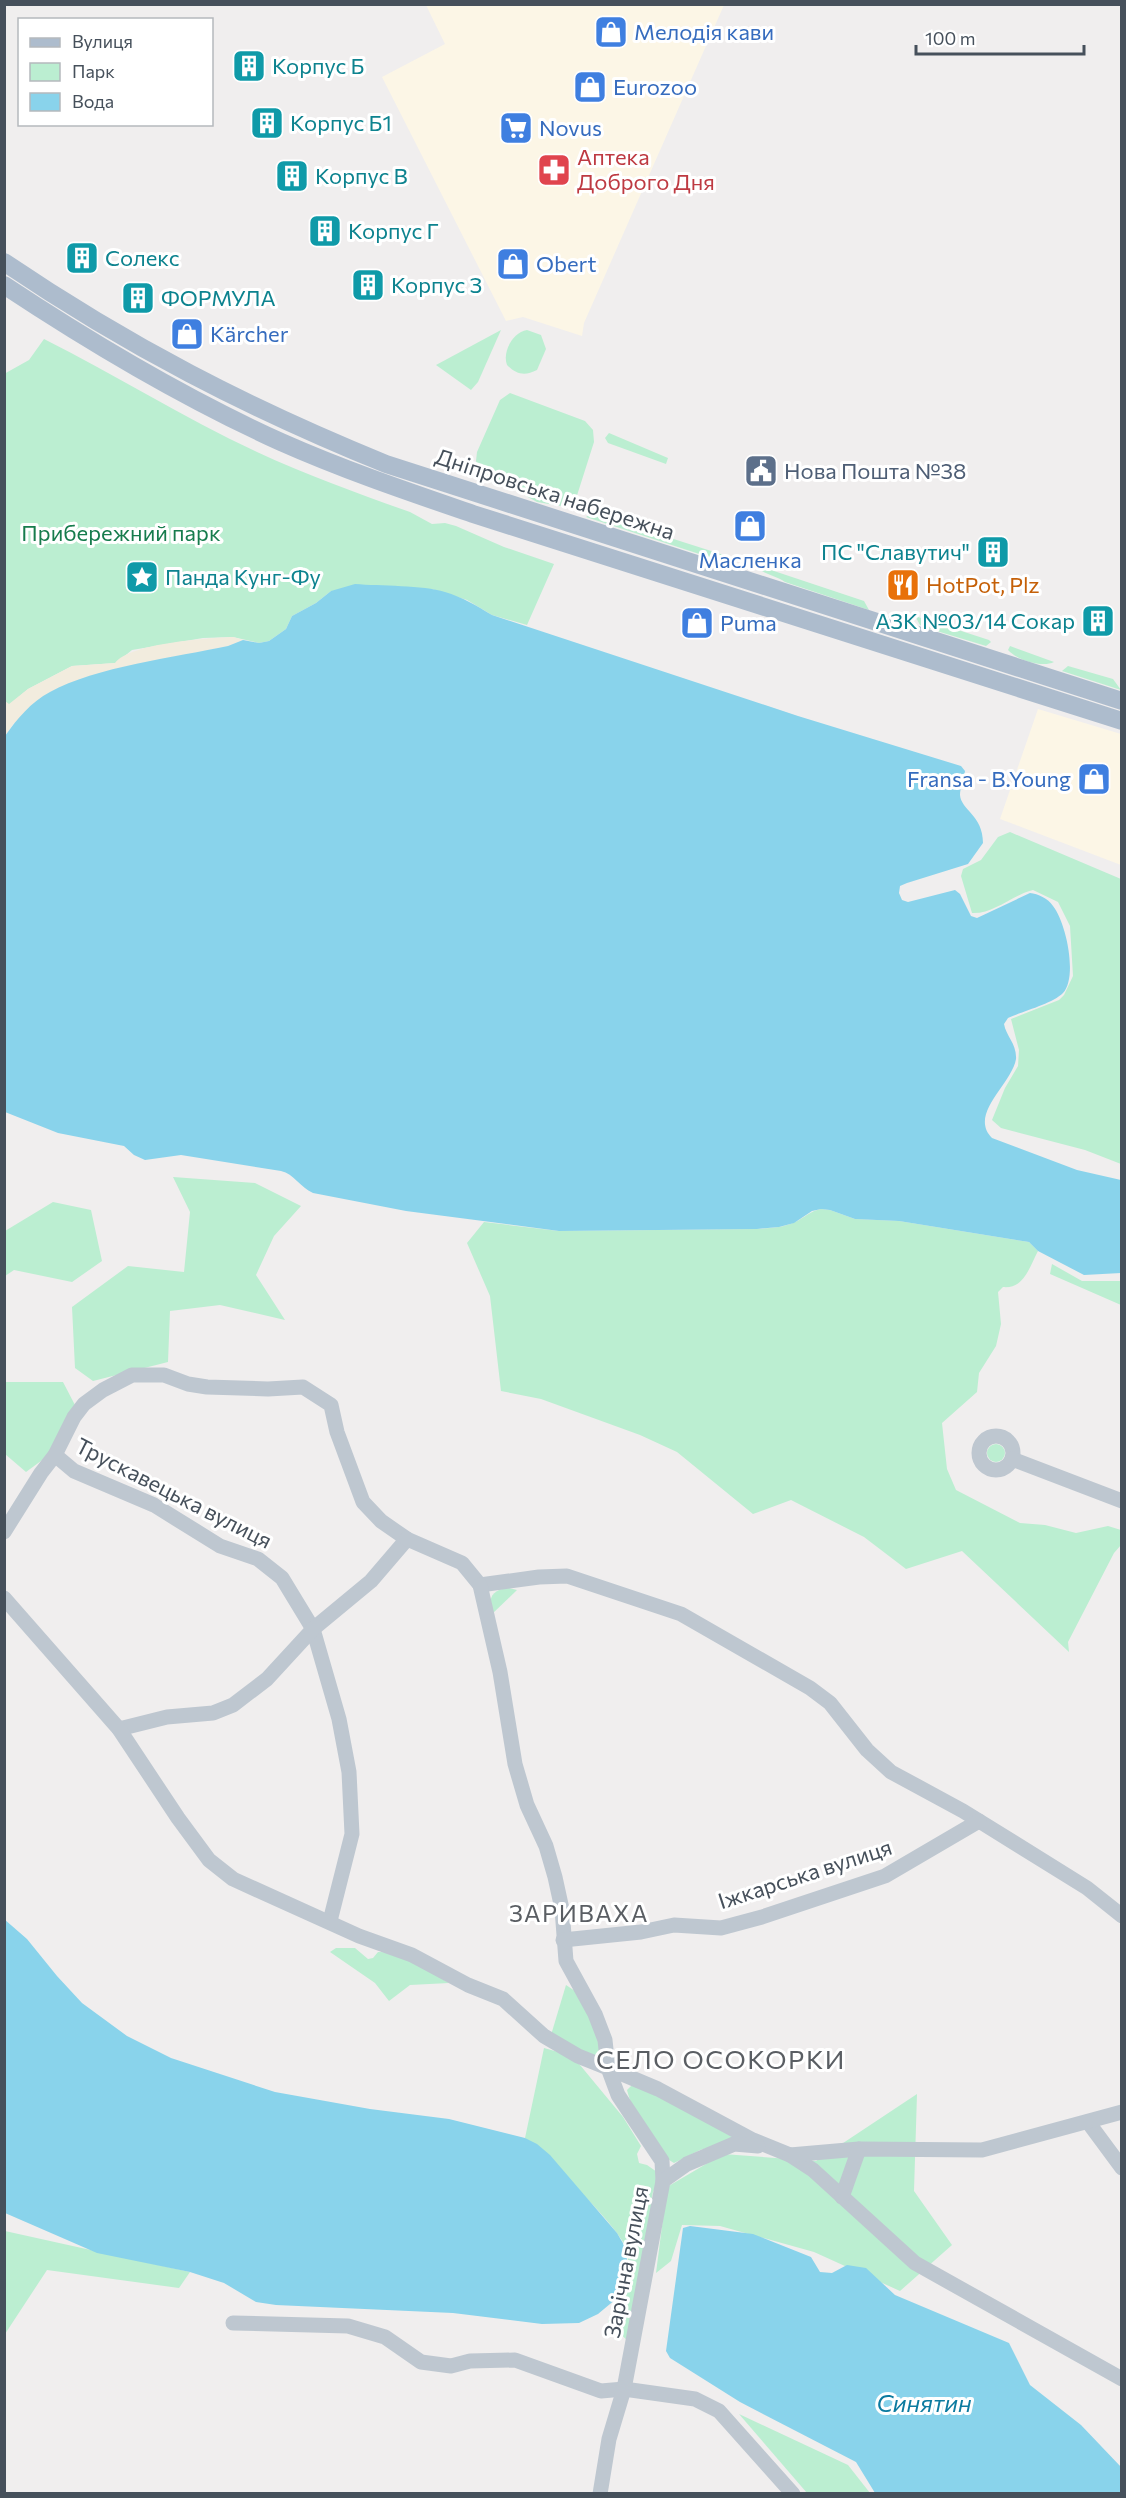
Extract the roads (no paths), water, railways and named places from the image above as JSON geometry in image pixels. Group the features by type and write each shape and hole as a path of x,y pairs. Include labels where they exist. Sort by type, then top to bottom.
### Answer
{"main road":[{"name":"Дніпровська набережна","path":"4,262 86,316 174,367 296,426 386,464 1122,701"},
{"name":"Дніпровська набережна","path":"4,285 109,352 218,411 283,442 388,485 484,518 1122,721"}],"street":[{"name":"Трускавецька вулиця","path":"4,1532 55,1455 74,1417 84,1404 103,1390 132,1375 164,1375 188,1384 207,1387 303,1387 331,1405 337,1432 363,1502 381,1521 407,1539"},
{"name":"Трускавецька вулиця","path":"55,1455 74,1471 154,1504 220,1546 258,1559 282,1578 313,1629 339,1719 349,1772 352,1834 330,1921"},
{"path":"1012,1459 1122,1501"},
{"path":"118,1729 167,1717 213,1713 233,1705 267,1679 313,1629 370,1581 407,1539 462,1563 480,1585 500,1672 515,1764 527,1805 546,1846 555,1877 562,1909 566,1961 595,2014 605,2040 608,2068 618,2095 662,2161 663,2181"},
{"path":"480,1585 539,1577 567,1576 681,1614 810,1688 830,1703 867,1750 891,1772 979,1821 1088,1888 1122,1916"},
{"path":"4,1598 118,1729 209,1860 233,1880 330,1921 359,1936 412,1955 468,1985 503,1999 544,2036 578,2056 658,2089 764,2146 790,2155 813,2170 915,2263 1122,2379"},
{"name":"Іжкарська вулиця","path":"563,1940 641,1932 674,1925 721,1928 762,1917 885,1876 979,1821"},
{"path":"790,2155 859,2150 982,2150 1122,2112"},
{"path":"1088,2122 1122,2168"},
{"name":"Зарічна вулиця","path":"600,2493 609,2439 624,2389 663,2181 687,2164 734,2144 764,2146"},
{"path":"842,2197 859,2150"},
{"path":"233,2323 348,2326 385,2337 421,2362 451,2366 470,2361 515,2360 601,2391 624,2389 694,2399 719,2411 793,2493"}],"water":[{"path":"355,584 413,587 445,592 492,615 798,716 961,766 965,771 960,792 961,800 980,826 983,843 968,864 907,883 900,886 899,893 902,900 908,902 955,890 960,894 971,916 977,918 1030,893 1046,899 1058,914 1066,936 1070,963 1067,985 1058,997 1008,1018 1004,1024 1015,1049 1016,1059 1013,1069 988,1109 985,1119 986,1129 992,1138 1077,1170 1121,1180 1121,1273 1084,1275 1038,1251 1029,1242 899,1221 855,1219 821,1209 812,1211 794,1223 757,1229 559,1231 406,1211 313,1193 290,1175 281,1171 181,1155 145,1160 134,1155 124,1146 58,1133 5,1112 5,736 31,706 50,692 68,683 113,669 228,646 243,640 259,643 269,641 286,629 292,616 316,603 331,591"},
{"path":"4,1919 27,1939 82,2003 127,2036 171,2058 275,2092 370,2109 449,2119 525,2138 537,2144 550,2155 617,2233 627,2250 627,2276 616,2299 598,2314 579,2323 542,2324 453,2313 276,2305 256,2302 224,2283 190,2272 97,2253 5,2213"},
{"name":"Синятин","path":"690,2226 753,2234 811,2257 820,2272 832,2273 847,2265 866,2268 895,2295 1009,2343 1030,2385 1081,2425 1121,2467 1121,2493 875,2493 856,2462 740,2402 670,2358 666,2351 683,2228"}],"place":[{"name":"Мелодія кави","path":"611,32"},
{"name":"Корпус Б","path":"249,66"},
{"name":"Eurozoo","path":"590,87"},
{"name":"Корпус Б1","path":"267,123"},
{"name":"Novus","path":"516,128"},
{"name":"Аптека Доброго Дня","path":"554,170"},
{"name":"Корпус В","path":"292,176"},
{"name":"Корпус Г","path":"325,231"},
{"name":"Солекс","path":"82,258"},
{"name":"Obert","path":"513,264"},
{"name":"Корпус З","path":"368,285"},
{"name":"ФОРМУЛА","path":"138,298"},
{"name":"Kärcher","path":"187,334"},
{"name":"Нова Пошта №38","path":"761,471"},
{"name":"Масленка","path":"750,526"},
{"name":"ПС \"Славутич\"","path":"993,552"},
{"name":"Панда Кунг-Фу","path":"142,577"},
{"name":"HotPot, Plz","path":"903,585"},
{"name":"АЗК №03/14 Сокар","path":"1098,621"},
{"name":"Puma","path":"697,623"},
{"name":"Fransa - B.Young","path":"1094,779"}],"district":[{"name":"ЗАРИВАХА","path":"579,1914"},
{"name":"СЕЛО ОСОКОРКИ","path":"721,2060"}],"park label":[{"name":"Прибережний парк","path":"121,533"}]}
